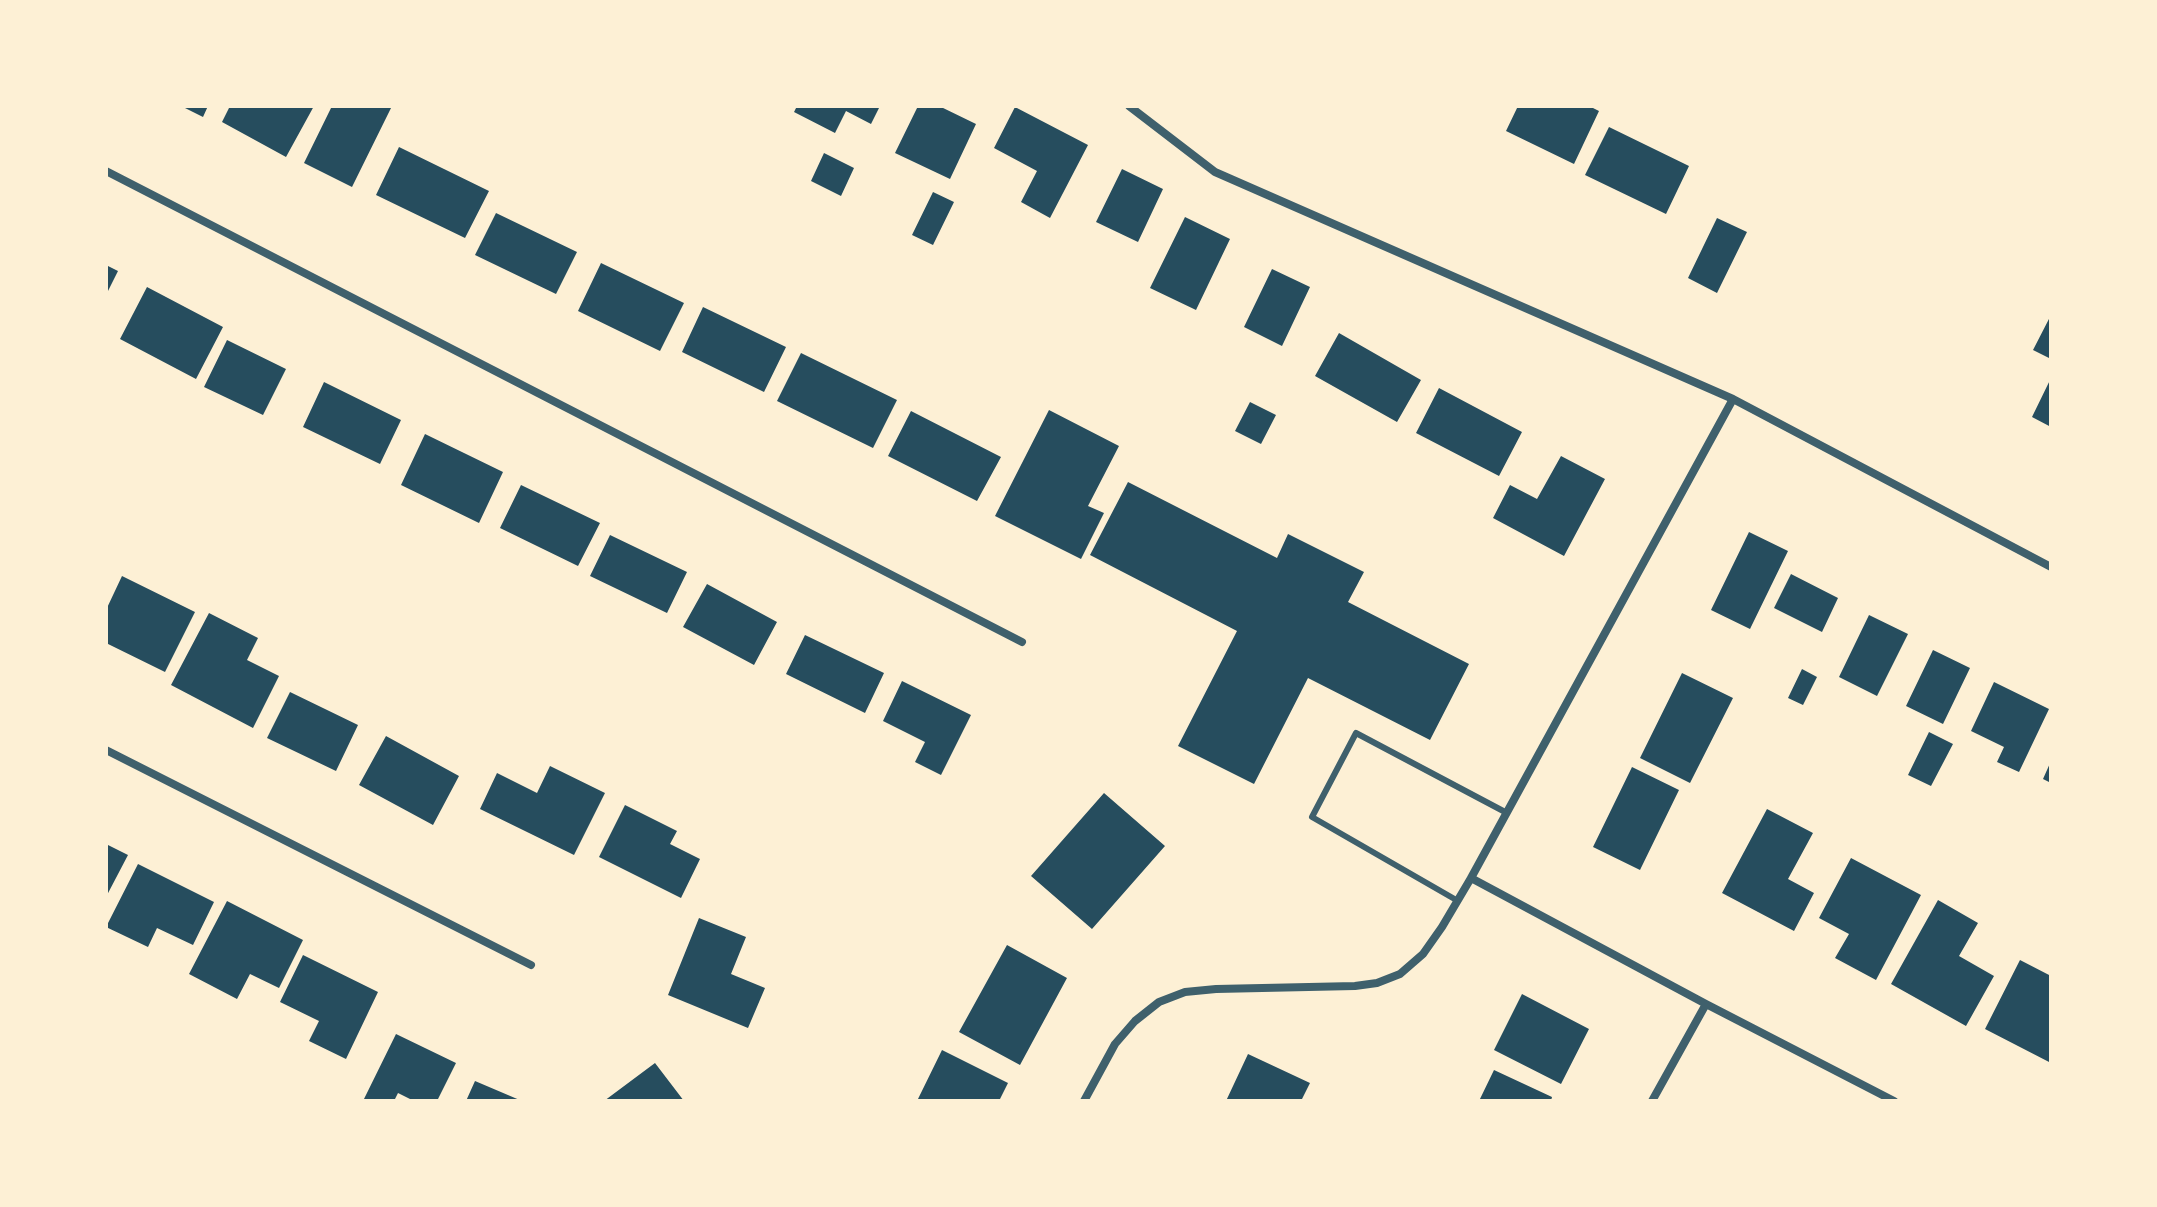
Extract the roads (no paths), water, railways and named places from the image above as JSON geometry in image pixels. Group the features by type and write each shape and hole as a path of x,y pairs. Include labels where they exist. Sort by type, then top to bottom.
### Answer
{"street":[{"path":"1129,106 1215,172 1733,399 2051,567"},
{"path":"106,171 1022,642"},
{"path":"1084,1101 1115,1044 1135,1021 1159,1002 1185,992 1216,989 1377,983 1400,974 1423,954 1471,878 1733,399"},
{"path":"106,750 531,965"},
{"path":"1471,878 1894,1101"},
{"path":"1652,1101 1706,1004"}],"lane":[{"path":"1458,901 1312,817 1356,733 1507,813"}]}
